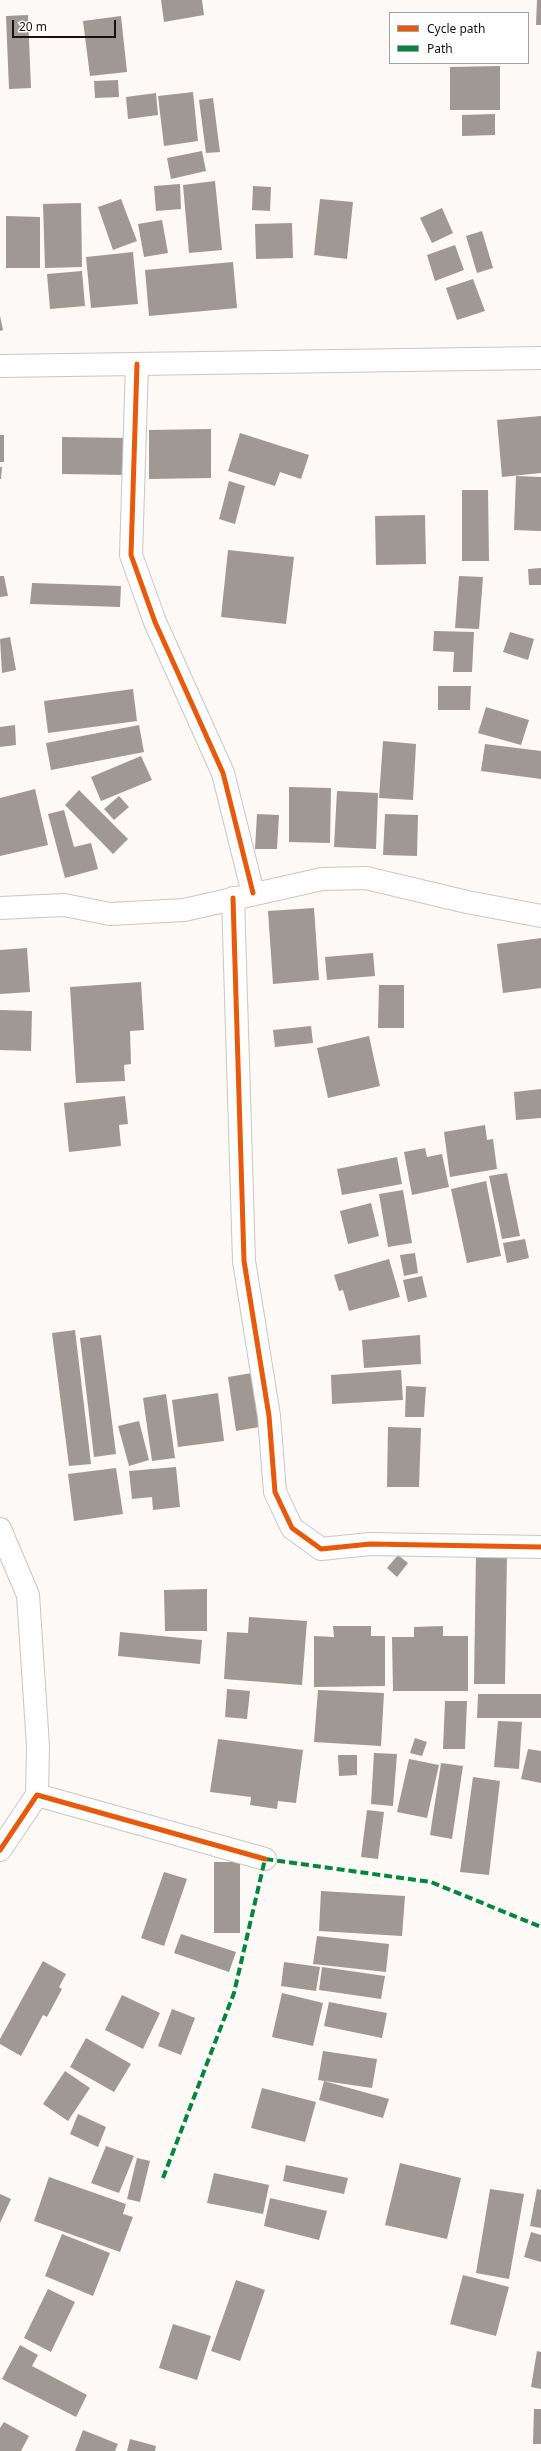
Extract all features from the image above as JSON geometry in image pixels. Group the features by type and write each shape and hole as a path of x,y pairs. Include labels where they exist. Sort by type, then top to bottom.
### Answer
{"street":[{"path":"0,366 541,358"},
{"path":"137,364 132,555 155,622 223,773 254,893"},
{"path":"0,908 64,905 110,914 184,910 254,893 322,879 366,878 467,902 541,916"},
{"path":"233,898 244,1261 269,1416 275,1492 292,1528 321,1549 370,1544 541,1547"},
{"path":"0,1529 28,1595 38,1746 37,1795 0,1850"},
{"path":"37,1795 265,1858"}],"building":[{"path":"161,0 202,0 204,15 164,22"},
{"path":"537,0 541,0 541,25 536,25"},
{"path":"28,15 31,88 9,89 6,16"},
{"path":"121,16 127,72 90,76 83,21"},
{"path":"500,66 500,110 450,110 450,67"},
{"path":"118,80 119,97 95,98 94,81"},
{"path":"193,92 198,141 164,146 158,96"},
{"path":"156,93 158,115 128,119 126,97"},
{"path":"213,98 220,152 206,153 199,100"},
{"path":"495,114 495,135 462,136 462,115"},
{"path":"202,151 206,171 171,179 167,158"},
{"path":"215,181 222,250 189,253 183,185"},
{"path":"180,184 181,209 156,211 154,186"},
{"path":"253,186 271,187 270,211 252,210"},
{"path":"121,199 137,241 113,250 98,207"},
{"path":"320,199 353,202 347,259 314,255"},
{"path":"81,203 82,267 45,268 43,204"},
{"path":"442,208 453,233 432,243 420,218"},
{"path":"6,216 40,217 40,268 6,268"},
{"path":"162,220 168,253 144,257 138,224"},
{"path":"292,223 293,258 256,259 255,224"},
{"path":"482,231 493,268 477,273 466,236"},
{"path":"455,245 464,270 435,281 427,255"},
{"path":"133,252 138,304 91,308 86,257"},
{"path":"233,262 237,308 149,316 145,270"},
{"path":"82,271 85,306 50,309 47,274"},
{"path":"473,279 485,311 457,320 446,288"},
{"path":"0,316 3,330 0,331"},
{"path":"541,416 541,473 502,477 497,420"},
{"path":"211,429 211,478 149,479 149,430"},
{"path":"240,433 309,455 301,479 280,472 275,486 228,471"},
{"path":"0,435 4,435 4,462 0,462"},
{"path":"62,437 126,438 126,475 62,474"},
{"path":"0,467 2,467 1,479 0,479"},
{"path":"516,476 541,477 541,531 514,530"},
{"path":"229,481 245,486 235,524 219,519"},
{"path":"462,490 488,490 489,561 462,561"},
{"path":"425,515 426,564 376,565 375,516"},
{"path":"228,550 294,557 286,624 221,617"},
{"path":"541,568 541,585 529,585 528,569"},
{"path":"0,576 4,576 8,596 0,597"},
{"path":"459,576 483,577 479,629 455,628"},
{"path":"32,583 121,586 120,607 30,604"},
{"path":"434,631 474,632 472,672 453,672 454,652 433,651"},
{"path":"510,632 534,639 528,660 503,652"},
{"path":"10,637 16,670 2,673 0,639"},
{"path":"438,686 471,686 470,710 438,710"},
{"path":"133,689 137,721 48,733 44,701"},
{"path":"486,707 529,720 521,745 478,733"},
{"path":"15,725 16,745 0,747 0,727"},
{"path":"139,725 144,752 51,770 46,743"},
{"path":"383,741 416,744 413,800 379,798"},
{"path":"485,744 541,751 541,779 481,771"},
{"path":"141,756 152,780 101,801 91,777"},
{"path":"289,787 331,788 330,843 289,842"},
{"path":"35,789 48,845 0,856 0,798"},
{"path":"79,790 128,839 113,854 65,805"},
{"path":"337,791 378,793 376,849 334,847"},
{"path":"119,796 129,807 114,820 104,809"},
{"path":"64,810 74,847 91,843 98,869 65,878 48,814"},
{"path":"257,814 279,815 277,849 255,849"},
{"path":"385,814 418,815 417,856 383,855"},
{"path":"314,908 319,980 273,984 268,911"},
{"path":"541,938 541,988 503,993 497,944"},
{"path":"27,948 30,992 0,994 0,950"},
{"path":"373,953 375,976 327,980 325,957"},
{"path":"141,982 144,1030 130,1031 131,1064 124,1065 125,1081 76,1083 70,987"},
{"path":"379,985 404,985 404,1028 378,1028"},
{"path":"0,1010 32,1011 31,1051 0,1050"},
{"path":"311,1026 313,1043 275,1047 273,1030"},
{"path":"369,1036 380,1086 328,1098 317,1048"},
{"path":"541,1089 541,1118 516,1120 514,1092"},
{"path":"125,1096 128,1124 119,1125 121,1146 69,1152 64,1103"},
{"path":"485,1125 487,1140 493,1139 497,1169 450,1177 444,1132"},
{"path":"425,1148 427,1157 442,1154 449,1187 412,1195 404,1152"},
{"path":"397,1157 402,1184 342,1195 337,1169"},
{"path":"507,1173 520,1236 502,1239 489,1176"},
{"path":"486,1181 501,1256 467,1263 451,1189"},
{"path":"403,1190 412,1243 388,1247 379,1194"},
{"path":"371,1203 379,1236 348,1244 340,1211"},
{"path":"525,1239 529,1258 507,1263 503,1243"},
{"path":"415,1253 418,1273 404,1276 400,1255"},
{"path":"389,1259 400,1297 349,1311 343,1290 339,1291 334,1275"},
{"path":"422,1276 427,1297 408,1302 403,1280"},
{"path":"75,1330 91,1464 69,1466 52,1333"},
{"path":"101,1335 116,1454 94,1457 80,1338"},
{"path":"420,1335 421,1364 364,1368 362,1340"},
{"path":"401,1370 403,1400 332,1404 331,1375"},
{"path":"252,1373 259,1427 236,1431 228,1377"},
{"path":"406,1386 426,1387 424,1417 405,1417"},
{"path":"218,1393 224,1441 178,1447 172,1400"},
{"path":"166,1394 175,1458 152,1461 143,1398"},
{"path":"139,1421 149,1460 129,1466 118,1426"},
{"path":"388,1427 421,1428 419,1487 387,1487"},
{"path":"176,1467 180,1507 153,1510 152,1497 132,1499 129,1471"},
{"path":"116,1468 123,1514 74,1521 68,1474"},
{"path":"476,1553 507,1553 505,1684 474,1684"},
{"path":"398,1555 408,1563 397,1577 387,1568"},
{"path":"207,1589 207,1631 165,1631 164,1590"},
{"path":"249,1617 307,1621 302,1685 224,1679 227,1632 248,1633"},
{"path":"333,1626 371,1626 371,1636 385,1636 385,1686 314,1687 314,1636 334,1637"},
{"path":"443,1626 443,1636 468,1636 468,1691 393,1691 392,1637 414,1637 414,1627"},
{"path":"120,1632 202,1640 200,1664 118,1656"},
{"path":"227,1689 250,1691 247,1719 225,1717"},
{"path":"318,1690 384,1693 381,1746 314,1742"},
{"path":"478,1694 541,1694 541,1718 477,1718"},
{"path":"445,1701 467,1701 465,1749 443,1749"},
{"path":"498,1721 522,1722 519,1769 494,1767"},
{"path":"415,1738 427,1742 422,1756 410,1753"},
{"path":"218,1739 303,1750 296,1803 278,1801 277,1809 250,1805 251,1797 210,1792"},
{"path":"528,1749 541,1751 541,1783 521,1779"},
{"path":"374,1753 397,1754 393,1806 371,1804"},
{"path":"338,1755 357,1755 357,1775 339,1776"},
{"path":"409,1759 439,1765 427,1818 397,1812"},
{"path":"441,1763 463,1766 452,1839 430,1835"},
{"path":"473,1777 500,1781 489,1875 460,1872"},
{"path":"367,1810 384,1812 378,1859 361,1857"},
{"path":"214,1862 240,1862 240,1933 214,1933"},
{"path":"164,1872 187,1879 164,1946 141,1938"},
{"path":"321,1891 405,1896 402,1936 319,1931"},
{"path":"181,1934 236,1952 229,1972 174,1953"},
{"path":"317,1936 389,1944 386,1972 313,1964"},
{"path":"43,1961 66,1974 59,1987 62,1989 47,2017 43,2015 21,2056 0,2044 0,2039"},
{"path":"284,1962 320,1967 316,1991 281,1986"},
{"path":"322,1967 385,1976 381,1999 319,1990"},
{"path":"282,1993 323,2003 313,2046 272,2037"},
{"path":"122,1995 160,2013 143,2049 105,2030"},
{"path":"329,2002 387,2013 382,2038 324,2026"},
{"path":"172,2009 195,2018 181,2055 158,2046"},
{"path":"86,2038 131,2064 114,2092 70,2067"},
{"path":"323,2051 377,2059 372,2088 318,2080"},
{"path":"65,2071 90,2088 68,2121 43,2104"},
{"path":"324,2081 389,2099 383,2118 319,2100"},
{"path":"262,2088 316,2102 305,2142 251,2128"},
{"path":"78,2114 106,2127 98,2147 70,2134"},
{"path":"106,2146 134,2156 119,2193 91,2183"},
{"path":"137,2158 150,2161 140,2202 127,2199"},
{"path":"400,2163 461,2178 447,2239 385,2225"},
{"path":"286,2165 348,2178 344,2194 283,2181"},
{"path":"214,2173 269,2185 263,2214 207,2203"},
{"path":"49,2177 126,2204 123,2214 133,2217 120,2252 34,2221"},
{"path":"490,2189 524,2194 509,2279 476,2273"},
{"path":"537,2189 541,2190 541,2228 530,2226"},
{"path":"0,2194 11,2199 0,2223"},
{"path":"270,2198 327,2211 319,2240 264,2226"},
{"path":"531,2232 541,2235 541,2262 524,2257"},
{"path":"62,2234 110,2253 93,2296 45,2276"},
{"path":"463,2275 509,2287 496,2336 450,2324"},
{"path":"236,2280 265,2290 240,2361 211,2351"},
{"path":"48,2289 75,2302 51,2352 24,2338"},
{"path":"173,2324 211,2336 197,2380 159,2368"},
{"path":"20,2345 38,2355 32,2366 87,2395 76,2417 2,2379"},
{"path":"537,2351 541,2352 541,2389 531,2387"},
{"path":"534,2409 541,2409 541,2444 533,2444"},
{"path":"4,2422 29,2436 21,2451 0,2451 0,2428"},
{"path":"83,2430 118,2444 115,2451 75,2451"},
{"path":"130,2439 156,2446 155,2451 127,2451"}],"marked path":[{"path":"163,2178 234,1993 265,1859 431,1882 541,1927"}],"cycle path":[{"path":"137,364 131,555 155,622 223,773 253,893"},
{"path":"233,898 244,1261 269,1416 275,1492 292,1528 321,1549 370,1544 541,1547"},
{"path":"0,1850 37,1795 265,1859"}]}
